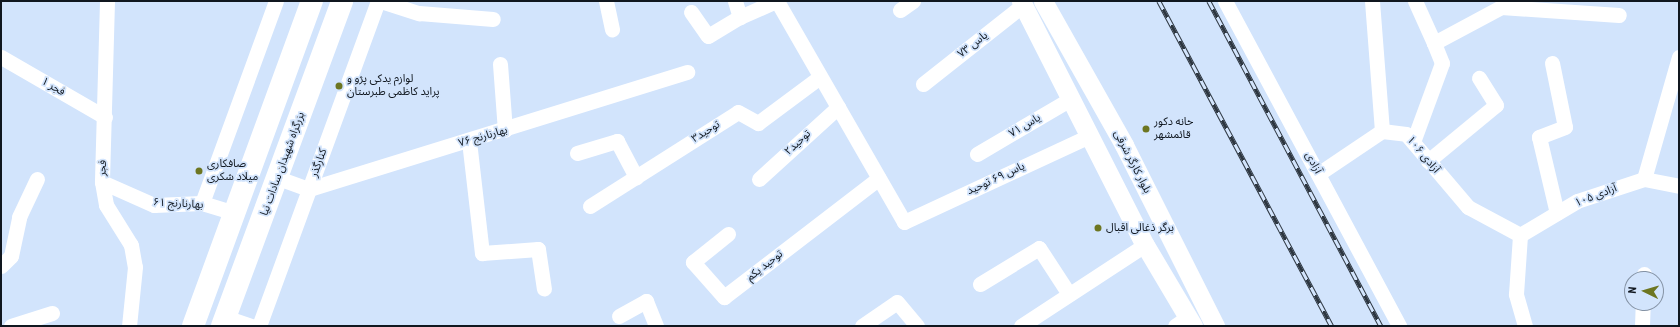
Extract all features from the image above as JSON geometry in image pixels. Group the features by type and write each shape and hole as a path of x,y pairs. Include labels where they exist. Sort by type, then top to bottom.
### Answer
{"highway":[{"path":"193,326 312,1"},
{"name":"بزرگراه شهیدان سادات نیا","path":"224,322 342,1"}],"main road":[{"name":"بلوار کارگر شرقی","path":"1043,1 1124,145 1215,326"},
{"path":"1022,3 1072,98 1089,136 1185,323"}],"street":[{"name":"فجر","path":"107,1 105,117 102,182 106,205 131,244 135,267 129,326"},
{"path":"202,203 276,1"},
{"path":"380,1 420,13 493,19"},
{"name":"کنارگذر","path":"259,326 380,1"},
{"path":"606,1 612,29"},
{"path":"735,1 740,17"},
{"path":"691,12 708,36 740,17 777,1 879,178"},
{"path":"900,10 913,1"},
{"name":"آزادی","path":"1225,1 1399,326"},
{"path":"1318,174 1382,131 1372,1"},
{"path":"1412,142 1442,63 1415,1"},
{"name":"یاس ۷۳","path":"923,84 1022,3"},
{"path":"1434,43 1501,7 1518,5 1619,15"},
{"name":"فجر ۱","path":"1,57 105,117"},
{"path":"1679,57 1644,179 1679,186"},
{"path":"1552,63 1565,126 1539,137 1557,213"},
{"path":"500,64 505,130"},
{"name":"بهارنارنج ۷۶","path":"309,189 505,130 687,72"},
{"name":"توحید۳","path":"590,206 738,112 758,123 820,77"},
{"path":"1428,161 1496,104 1479,78"},
{"name":"یاس ۷۱","path":"977,154 1072,98"},
{"name":"توحید۲","path":"759,179 838,107"},
{"name":"آزادی ۱۰۶","path":"1382,131 1406,134 1468,207 1520,235"},
{"name":"یاس ۶۹ توحید","path":"879,178 904,222 1089,136"},
{"path":"469,141 482,253 538,248 544,289"},
{"path":"577,153 617,141 636,177"},
{"path":"278,178 309,189"},
{"name":"توحید یکم","path":"728,234 693,262 724,297 879,178"},
{"path":"1,266 11,256 19,217 37,179"},
{"name":"آزادی ۱۰۵","path":"1520,235 1577,202 1644,179"},
{"name":"بهارنارنج ۶۱","path":"102,182 154,205 202,203 234,214"},
{"path":"1520,235 1516,294 1525,326"},
{"path":"1021,326 1145,245"},
{"path":"980,284 1039,248 1069,294"},
{"path":"619,316 646,301 656,326"},
{"path":"862,326 897,302 917,326"},
{"path":"1642,326 1643,311"},
{"path":"11,326 52,312"},
{"path":"224,322 251,326"}],"railway":[{"path":"1159,1 1332,326"},
{"path":"1209,1 1381,326"}],"place":[{"name":"لوازم یدکی پژو و پراید کاظمی طبرستان","path":"339,86"},
{"name":"خانه دکور قائمشهر","path":"1146,129"},
{"name":"صافکاری میلاد شکری","path":"199,171"},
{"name":"برگر ذغالی اقبال","path":"1098,228"}]}
